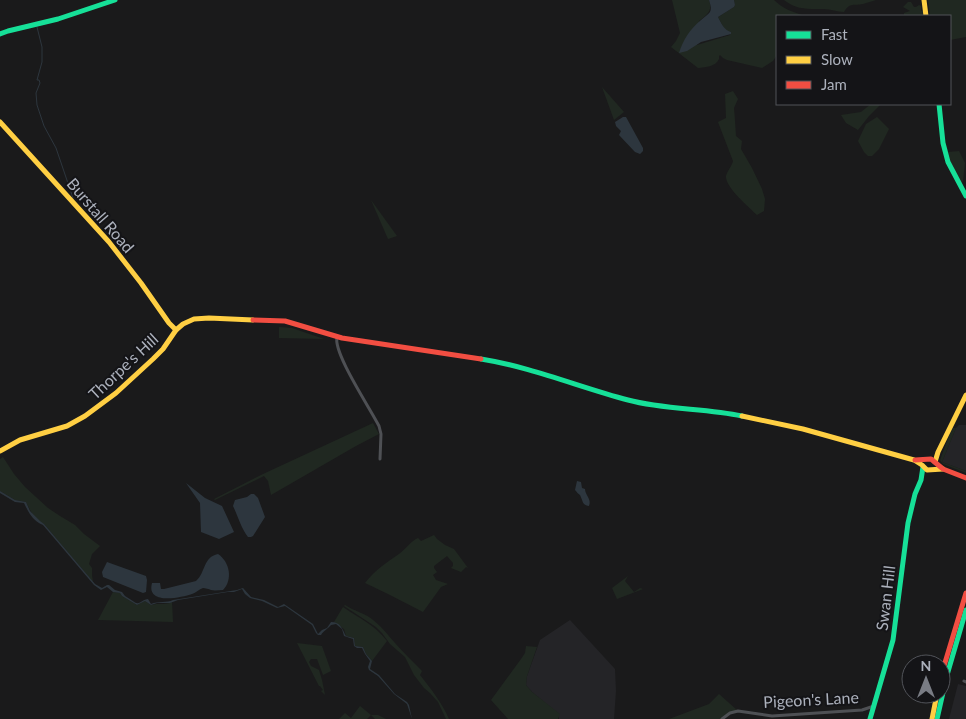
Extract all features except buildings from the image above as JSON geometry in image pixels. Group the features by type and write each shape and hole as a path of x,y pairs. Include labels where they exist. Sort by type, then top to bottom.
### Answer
{"main road":[{"path":"0,34 58,19 115,0"},
{"path":"924,0 926,15"},
{"path":"939,105 943,143 948,162 966,196"},
{"name":"Burstall Road","path":"0,122 109,242 176,330"},
{"path":"176,330 194,319 215,318 285,322 337,337 503,364 630,401 734,414 803,429 914,460 933,460 943,470"},
{"name":"Thorpe's Hill","path":"0,451 20,440 74,422 103,404 154,359 176,330"},
{"path":"931,470 935,467 938,452 966,395"},
{"path":"923,467 923,463 938,452"},
{"path":"914,460 925,470 943,470 966,478"},
{"name":"Swan Hill","path":"870,718 893,640 908,523 923,467"},
{"name":"Swan Hill","path":"921,480 931,470"},
{"path":"948,654 966,593"},
{"path":"937,719 947,675 966,610"},
{"path":"932,719 935,704"}],"street":[{"path":"337,337 336,343 348,372 379,426 381,434 380,459"},
{"name":"Pigeon's Lane","path":"722,719 730,713 738,711 772,716 862,710 874,706"},
{"path":"862,710 870,718"}],"shaded area":[{"path":"672,0 709,0 710,10 699,21 697,45 730,35 731,32 725,30 718,17 734,7 734,0 774,0 792,12 802,15 776,15 776,56 773,61 762,68 727,60 720,55 717,62 713,65 698,68 671,47 680,33"},
{"path":"709,0 734,0 734,7 718,17 726,30 731,32 731,34 701,42 687,51 679,53 690,31 710,12"},
{"path":"784,0 876,0 850,6 844,12 802,8 793,6"},
{"path":"928,0 966,0 966,37 951,40 951,15 930,15"},
{"path":"908,2 911,2 914,7 921,6 921,11 925,15 904,15 904,13 910,11 903,7"},
{"path":"602,87 624,112 614,120"},
{"path":"733,91 738,99 734,108 736,136 742,141 741,149 752,168 765,199 764,211 757,215 729,186 726,176 733,161 718,122 726,118 725,94"},
{"path":"870,105 880,105 858,130 846,123 841,115 861,112"},
{"path":"626,117 643,148 640,154 635,152 619,135 621,131 615,122"},
{"path":"877,117 889,129 879,149 872,156 868,156 858,141 866,124"},
{"path":"959,151 965,163 963,181 961,183 951,164 948,152"},
{"path":"371,200 397,236 388,239"},
{"path":"279,327 292,328 324,339 279,338"},
{"path":"373,423 379,434 271,495 268,481 264,476 214,499 263,474"},
{"path":"959,425 966,425 966,471 942,462"},
{"path":"953,428 956,428 942,462 966,471 966,473 943,464 940,460"},
{"path":"3,457 25,487 48,508 75,525 100,546 92,554 89,564 92,568 93,582 44,524 38,520 26,502 15,500 0,491 0,459"},
{"path":"577,481 581,482 582,488 585,489 590,501 589,506 584,504 580,495 575,490"},
{"path":"186,483 205,498 222,506 234,532 219,539 201,532 200,503"},
{"path":"0,491 15,500 26,502 30,511 44,524 95,584 102,588 109,585 136,603 148,599 151,604 157,603 151,605 145,601 137,605 120,593 113,592 107,587 101,590 94,585 43,525 31,516 24,503 15,502 0,493"},
{"path":"251,494 258,498 265,517 253,536 248,537 241,526 233,506 235,500"},
{"path":"434,535 445,545 454,549 468,568 466,567 461,572 451,568 453,563 447,556 434,566 437,572 433,575 436,580 448,584 441,587 423,612 365,583 377,570 402,552 415,539 418,538 421,541"},
{"path":"218,554 222,557 229,571 228,581 223,590 203,588 192,594 172,598 154,595 152,583 160,583 161,589 164,589 196,581 207,561"},
{"path":"107,562 146,576 146,592 143,593 103,577 102,572"},
{"path":"628,576 625,581 634,592 640,588 643,589 617,599 612,588"},
{"path":"243,588 251,597 264,600 278,607 284,604 313,624 318,634 327,628 331,622 337,623 341,626 346,636 354,638 355,646 363,647 372,661 370,669 379,675 395,694 407,702 412,719 407,704 394,694 378,676 369,670 370,661 362,648 354,646 353,639 344,636 342,629 336,624 331,625 321,635 318,635 312,625 285,606 277,608 250,598 242,589 234,592 178,600 170,603 157,603"},
{"path":"113,592 120,593 137,605 145,601 151,605 172,602 173,622 98,620"},
{"path":"345,605 376,622 422,671 420,675 440,702 449,719 446,719 438,702 414,675 405,657 390,644 376,627"},
{"path":"343,607 372,626 387,641 372,661 363,647 355,646 354,638 346,636 344,629 334,622"},
{"path":"570,620 615,669 614,719 559,719 559,714 526,685 527,676 540,640"},
{"path":"297,643 322,646 331,671 323,675 317,659 311,659 309,662 311,666 319,670 325,695 321,691 323,690 319,686"},
{"path":"526,646 537,647 527,676 526,685 560,714 558,719 508,719 491,700 525,653"},
{"path":"958,684 966,686 966,719 949,719"},
{"path":"719,694 738,711 730,713 722,719 669,719 709,704"},
{"path":"360,706 371,715 367,719 339,719 345,713 351,718"},
{"path":"371,715 378,715 386,719 375,719"}],"waterway":[{"path":"37,27 42,47 42,62 37,80 40,83 36,93 37,105 44,126 56,148 73,198"}],"traffic: fast":[{"path":"0,34 58,19 115,0"},
{"path":"939,105 943,143 948,162 966,196"},
{"path":"481,359 518,367 628,400 742,416"},
{"path":"870,719 893,640 908,523 923,467"},
{"path":"937,719 947,675 966,610"}],"traffic: slow":[{"path":"924,0 926,15"},
{"path":"0,122 109,242 176,330"},
{"path":"0,451 20,440 67,426 85,416 116,393 153,359 183,324 194,319 209,318 253,320"},
{"path":"935,462 966,395"},
{"path":"742,416 803,429 914,460 927,470 943,469"},
{"path":"932,719 935,704"}],"traffic: jam":[{"path":"253,320 285,321 342,338 481,359"},
{"path":"915,460 931,459 943,469 966,478"},
{"path":"948,654 966,593"}]}
